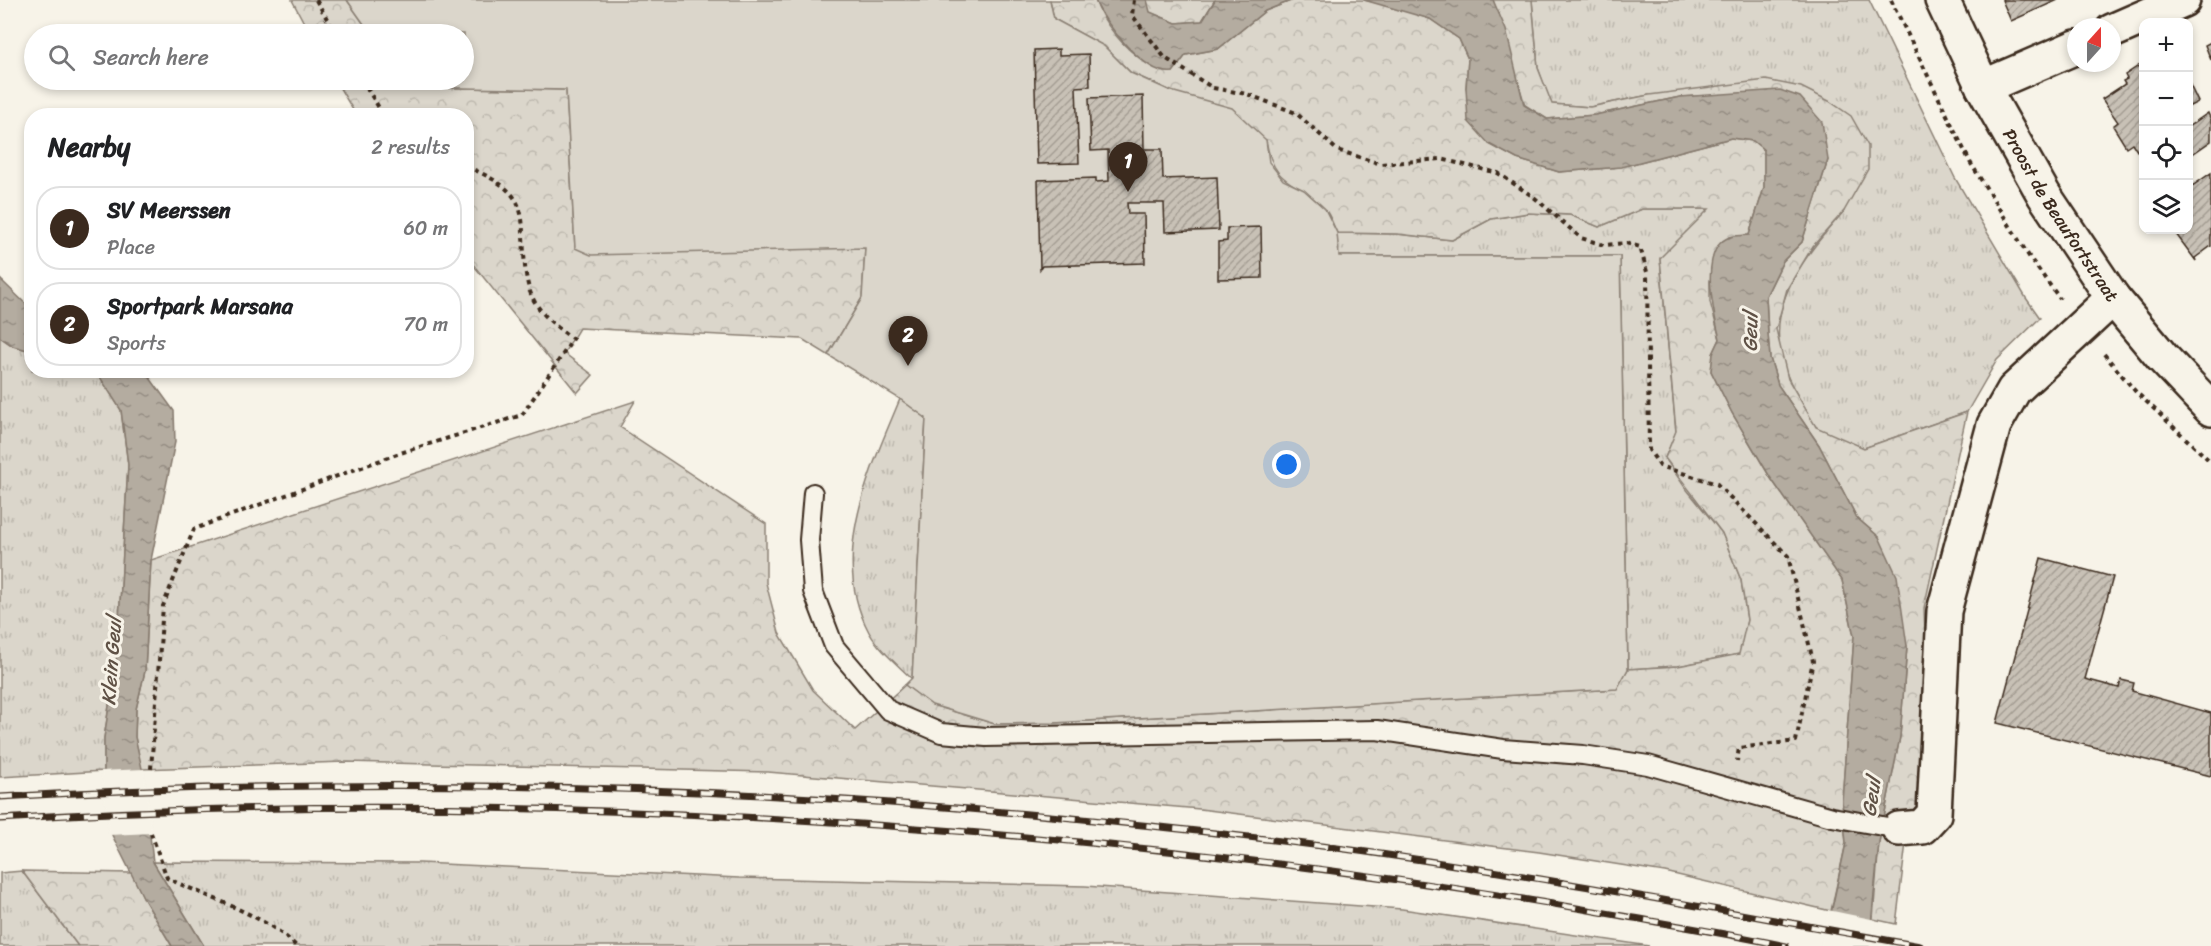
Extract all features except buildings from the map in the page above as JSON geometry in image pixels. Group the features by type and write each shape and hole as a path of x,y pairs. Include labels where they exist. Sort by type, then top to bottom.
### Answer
{"street":[{"name":"Proost de Beaufortstraat","path":"1942,0 1983,87 2044,195 2113,298 2162,357 2211,409"},
{"path":"2121,27 2183,0"},
{"path":"1983,87 2067,51"},
{"path":"1899,829 1922,826 1934,814 1944,611 1994,425 2014,390 2113,298"}],"lane":[{"path":"813,493 809,540 813,591 834,646 888,710 941,733 986,737 1377,730 1503,749 1583,754 1648,765 1832,817 1899,829"}],"path":[{"path":"316,0 330,24"},
{"path":"1134,0 1132,15 1165,58 1213,88 1247,94 1296,114 1337,150 1381,165 1441,159 1498,173 1535,198 1581,238 1604,245 1626,243 1640,247 1647,272 1648,450 1660,466 1717,484 1788,556 1813,662 1796,741 1739,748 1732,788"},
{"path":"368,90 379,108"},
{"path":"151,769 163,606 194,529 397,454 522,415 573,339 549,321 533,302 526,282 523,218 513,197 494,179 474,170"},
{"path":"151,833 167,878 228,905 288,938 296,946"}],"green space":[{"path":"292,0 347,0 364,24 305,24"},
{"path":"347,0 1050,0 1054,19 1104,46 1131,73 1171,91 1232,108 1266,140 1269,162 1283,180 1304,190 1325,209 1337,233 1339,256 1620,256 1628,669 1617,689 1054,723 995,724 932,705 905,685 912,678 926,418 900,399 828,355 862,298 865,248 591,255 575,248 566,90 474,88 474,24 364,24"},
{"path":"1050,0 1095,0 1109,26 1122,43 1149,64 1173,72 1186,55 1218,49 1265,11 1293,0 1364,0 1395,7 1430,19 1459,39 1468,59 1466,88 1489,144 1517,159 1559,172 1621,167 1731,138 1753,141 1764,150 1764,188 1749,235 1729,237 1710,281 1710,302 1720,339 1713,354 1711,371 1732,413 1770,477 1842,580 1854,636 1842,801 1846,843 1831,911 1665,872 1539,852 1200,809 768,772 345,762 141,769 135,737 136,709 145,671 151,560 635,401 620,427 766,524 766,583 779,633 813,690 855,730 905,685 933,705 995,724 1054,723 1616,689 1628,669 1678,666 1739,654 1747,620 1741,580 1722,533 1665,458 1676,431 1660,258 1709,209 1642,209 1599,227 1570,215 1528,213 1491,219 1452,240 1397,234 1337,233 1324,208 1314,198 1280,175 1274,167 1266,140 1131,73 1104,46 1054,19"},
{"path":"1147,0 1215,0 1202,21 1176,23 1149,12"},
{"path":"1493,0 1532,0 1538,68 1552,104 1590,107 1649,95 1766,80 1801,87 1829,101 1851,116 1868,146 1868,169 1844,211 1813,246 1787,289 1776,329 1788,379 1816,427 1864,448 1967,412 1924,608 1932,810 1906,843 1896,924 1873,919 1879,842 1900,737 1907,646 1879,537 1857,518 1819,445 1778,385 1770,358 1766,296 1783,261 1802,242 1828,160 1728,95 1680,97 1595,115 1547,119 1525,105"},
{"path":"1532,0 1869,0 1955,178 2040,318 1997,360 1967,412 1864,448 1818,428 1806,412 1784,366 1779,341 1780,317 1786,295 1796,273 1844,211 1649,95 1590,107 1551,104 1538,68"},
{"path":"341,90 566,90 575,248 865,248 862,298 828,355 802,339 579,328 564,353 593,375 577,393 474,266 474,108 352,108"},
{"path":"1642,209 1710,209 1660,259 1676,432 1665,458 1684,486 1722,533 1741,580 1747,620 1740,654 1678,666 1628,669 1620,256 1338,256 1337,233 1397,234 1452,240 1491,219 1528,213 1570,215 1599,227"},
{"path":"0,337 13,346 24,349 24,378 101,378 121,410 128,465 117,655 104,738 104,771 0,777"},
{"path":"900,399 926,418 912,679 883,651 869,632 857,603 852,573 853,543 858,513 877,454"},
{"path":"153,862 420,863 739,878 1085,886 1402,909 1649,946 204,946"},
{"path":"22,871 78,946 0,946 0,873"},
{"path":"22,871 132,873 145,901 172,946 78,946"}],"water":[{"path":"1095,0 1147,0 1150,12 1176,23 1202,21 1215,0 1293,0 1265,11 1218,49 1186,55 1173,72 1162,71 1151,66 1127,46 1116,34"},
{"name":"Geul","path":"1364,0 1493,0 1506,30 1524,105 1547,119 1595,115 1680,97 1780,90 1800,97 1822,122 1828,160 1802,242 1783,261 1766,296 1768,334 1770,358 1778,385 1819,445 1857,518 1879,537 1897,576 1907,646 1900,737 1879,842 1869,946 1824,946 1846,843 1842,801 1854,636 1842,580 1770,477 1732,413 1711,371 1713,354 1720,339 1710,283 1714,254 1720,244 1730,237 1749,235 1764,188 1764,150 1753,141 1731,138 1621,167 1559,172 1517,159 1489,144 1468,121 1466,88 1468,59 1459,39 1430,19"},
{"path":"0,279 24,302 24,349 13,346 0,337"},
{"path":"101,378 150,378 174,411 175,442 151,560 145,671 136,709 135,737 143,773 153,862 204,946 172,946 145,901 112,835 104,771 104,738 117,655 128,465 121,410"}],"pier":[{"path":"144,769 152,833 109,835 101,771"},
{"path":"1828,910 1876,920 1872,946 1821,946"}],"railway":[{"path":"0,797 167,789 502,786 670,791 1004,812 1171,828 1410,858 1920,946"},
{"path":"0,819 136,812 409,807 545,809 818,821 1090,843 1288,865 1551,904 1786,946"}],"place":[{"name":"SV Meerssen","path":"1128,192"},
{"name":"Sportpark Marsana","path":"908,366"}],"water label":[{"name":"Klein Geul","path":"111,661"}]}
